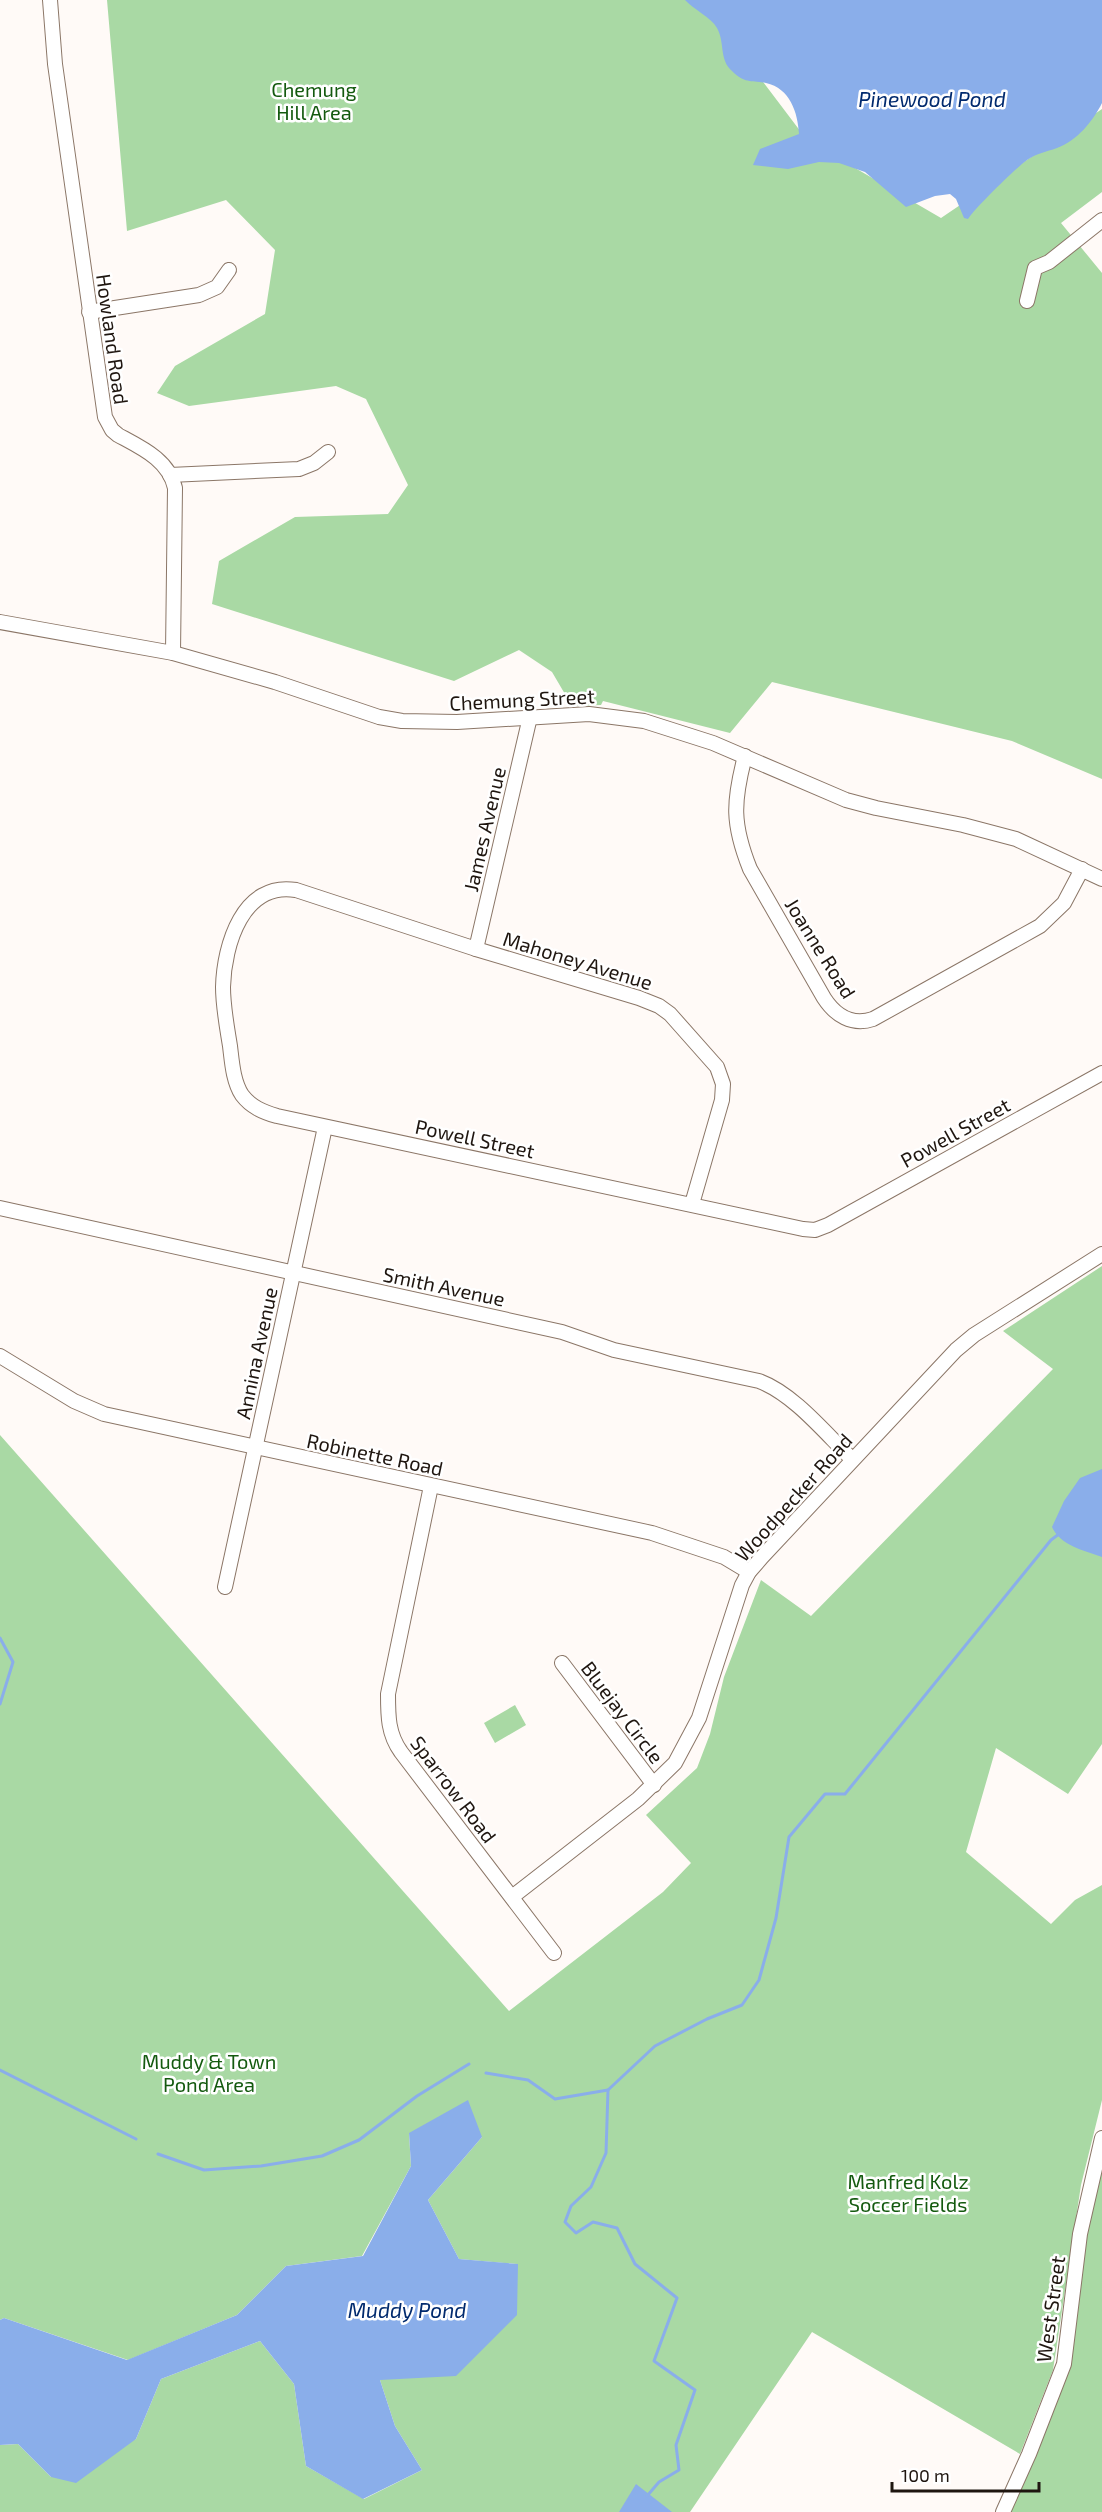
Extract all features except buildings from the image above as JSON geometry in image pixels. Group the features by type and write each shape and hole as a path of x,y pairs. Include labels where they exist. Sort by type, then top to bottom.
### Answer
{"street":[{"name":"Howland Road","path":"50,0 55,64 103,409 108,424 118,435 152,454 170,475"},
{"path":"1027,301 1032,275 1037,267 1049,262 1102,220"},
{"path":"89,312 199,295 218,287 229,270"},
{"path":"173,653 175,497 170,475 290,470 314,463 328,452"},
{"name":"Chemung Street","path":"0,622 173,653 255,676 391,720 447,722 589,714 633,719 673,728 745,756 846,800 992,832 1028,844 1102,879"},
{"name":"James Avenue","path":"476,949 530,717"},
{"name":"Joanne Road","path":"745,756 736,791 735,813 744,855 824,998 829,1006 844,1018 865,1022 873,1019 1040,926 1064,903 1082,869"},
{"name":"Powell Street","path":"476,949 296,890 273,889 264,892 248,908 238,923 228,953 224,986 226,1019 238,1086 246,1100 258,1110 326,1127 803,1229 822,1228 1102,1073"},
{"name":"Mahoney Avenue","path":"476,949 654,1004 670,1014 709,1056 722,1078 723,1094 692,1204"},
{"name":"Annina Avenue","path":"225,1587 326,1127"},
{"name":"Smith Avenue","path":"0,1208 562,1332 614,1350 759,1381 775,1388 791,1401 852,1459"},
{"name":"Woodpecker Road","path":"512,1897 654,1785 675,1762 692,1734 742,1585 749,1572 852,1459 965,1342 1102,1254"},
{"name":"Robinette Road","path":"0,1356 88,1408 122,1418 658,1534 724,1557 749,1572"},
{"name":"Sparrow Road","path":"431,1486 388,1694 387,1721 395,1743 555,1953"},
{"name":"Bluejay Circle","path":"562,1663 654,1785"},
{"name":"West Street","path":"1003,2512 1029,2454 1064,2364 1080,2234 1102,2138"}],"green space":[{"name":"Chemung Hill Area","path":"107,0 701,0 807,140 941,218 1102,109 1102,192 1061,223 1102,273 1102,779 1012,741 772,682 730,733 603,701 601,705 572,706 552,672 519,650 454,681 212,604 219,561 295,517 388,514 408,485 366,399 336,386 189,406 157,393 175,366 265,314 275,250 226,200 127,231"},
{"path":"1102,1266 1102,1744 1068,1794 996,1748 966,1852 1051,1924 1075,1900 1102,1885 1102,2100 1081,2185 1053,2370 1020,2454 812,2332 690,2512 0,2512 0,2445 18,2444 51,2477 136,2439 161,2379 260,2341 294,2384 306,2466 364,2499 422,2470 395,2426 380,2380 517,2264 459,2259 428,2200 482,2137 409,2133 411,2166 362,2256 286,2266 237,2315 128,2360 4,2318 0,2320 0,1435 509,2011 663,1892 691,1863 646,1815 697,1768 710,1734 724,1677 761,1580 811,1616 1053,1369 1003,1331"},
{"path":"515,1705 526,1725 495,1743 484,1723"},
{"path":"1102,2157 1102,2512 1008,2512 1044,2432"}],"water":[{"name":"Pinewood Pond","path":"685,0 1102,0 1102,103 1094,117 1078,135 1064,145 1027,160 996,188 968,219 964,218 956,199 950,194 935,196 906,207 865,172 839,163 819,162 788,169 753,165 760,149 799,134 797,118 791,102 781,90 774,86 745,80 732,71 725,62 717,28 711,20"},
{"path":"1102,1469 1102,1557 1067,1543 1052,1527 1064,1501 1080,1478"},
{"name":"Muddy Pond","path":"468,2100 482,2137 428,2200 459,2259 518,2264 517,2315 456,2376 380,2380 395,2426 422,2470 363,2499 306,2466 294,2384 260,2341 161,2379 136,2439 76,2483 51,2477 18,2444 0,2445 0,2320 4,2318 127,2360 237,2315 286,2266 363,2256 411,2166 409,2133"},
{"path":"636,2484 672,2512 619,2512"}],"waterway":[{"path":"486,2073 528,2080 555,2099 608,2090 655,2046 707,2019 742,2005 759,1980 776,1918 789,1837 825,1794 845,1794 1051,1540 1059,1534"},
{"path":"0,1638 13,1662 0,1704"},
{"path":"158,2154 204,2170 261,2166 322,2156 359,2140 417,2096 469,2064"},
{"path":"0,2070 136,2139"},
{"path":"608,2090 606,2153 591,2187 571,2206 565,2222 576,2233 593,2222 617,2228 635,2264 677,2298 654,2361 695,2390 676,2445 679,2470 659,2482 647,2496"}],"park label":[{"name":"Muddy & Town Pond Area","path":"209,2072"},
{"name":"Manfred Kolz Soccer Fields","path":"908,2192"}]}
